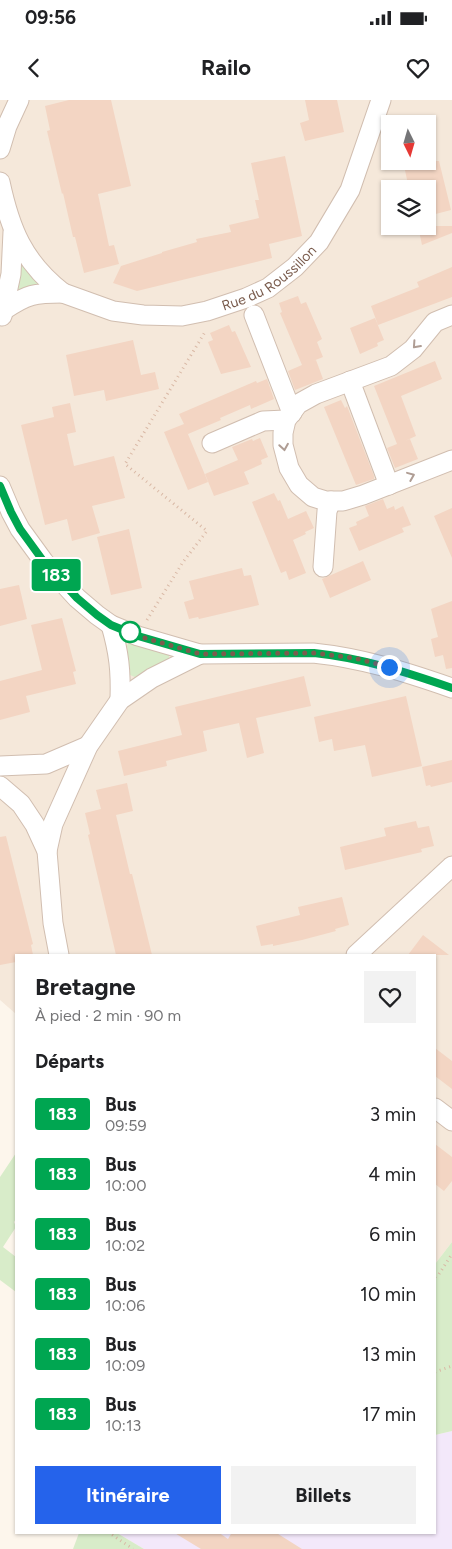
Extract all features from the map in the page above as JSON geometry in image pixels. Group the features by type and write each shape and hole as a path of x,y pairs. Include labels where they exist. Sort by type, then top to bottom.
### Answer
{"street":[{"path":"0,149 4,133 19,100"},
{"name":"Rue du Roussillon","path":"63,292 113,311 143,315 182,316 207,311 246,298 268,288 295,267 319,242 350,190 381,100"},
{"path":"0,182 14,232 37,270 46,280 63,292"},
{"path":"2,316 11,274 14,232"},
{"path":"2,316 20,299 36,293 63,292"},
{"path":"254,315 289,416"},
{"path":"452,315 435,322 413,350 391,366 316,394 298,404 289,416 283,434 283,445 289,468 299,485 313,497 331,501 343,501 452,460"},
{"path":"350,381 389,485"},
{"path":"212,443 263,421 289,416"},
{"path":"0,486 20,529 44,562 77,598 111,625 138,636 200,654 314,653 354,658 407,672 452,688"},
{"path":"323,567 327,511 331,501"},
{"path":"111,625 118,651 121,674 120,700"},
{"path":"59,954 53,923 47,852 53,824 88,746 120,700 152,678 200,654"},
{"path":"0,766 46,764 88,746"},
{"path":"0,786 21,804 35,825 47,852"},
{"path":"357,954 452,866"},
{"path":"436,1109 452,1121"}],"path":[{"path":"138,636 183,562 207,531 125,464 205,333 207,311"},
{"path":"436,1276 452,1254"},
{"path":"436,1372 452,1366"},
{"path":"111,1534 133,1549"}],"shaded area":[{"path":"0,100 452,100 452,1242 436,1263 436,954 15,954 15,1013 0,1000"},
{"path":"452,1431 452,1549 144,1549 119,1534 436,1534 436,1435"}],"green space":[{"path":"18,255 45,287 14,294"},
{"path":"129,641 169,653 169,659 135,677 130,675 127,646"},
{"path":"15,1154 15,1229 3,1247 15,1256 15,1291 0,1280 0,1177"},
{"path":"452,1242 452,1431 436,1435 436,1263"},
{"path":"79,1534 119,1534 144,1549 73,1549"}],"building":[{"path":"69,100 111,100 131,186 98,194 109,246 114,245 119,264 84,273 75,237 73,237 47,131 50,130 45,106"},
{"path":"305,100 337,100 344,132 305,141 300,123 309,120"},
{"path":"285,156 302,236 269,244 272,258 137,291 113,283 121,266 197,242 196,239 231,232 229,225 259,218 255,200 259,200 251,163"},
{"path":"436,161 439,161 451,210 436,214 436,180 407,180 405,170 436,170"},
{"path":"436,226 452,226 452,233 422,245 420,235 436,235"},
{"path":"452,267 452,297 378,325 371,306 419,287 417,282"},
{"path":"298,296 301,304 306,302 322,339 317,342 323,357 313,361 316,360 323,379 295,390 288,371 302,365 280,313 282,312 279,303"},
{"path":"375,318 384,340 377,343 378,346 360,354 350,328"},
{"path":"229,325 232,332 235,331 251,367 221,374 208,342 213,340 210,333"},
{"path":"133,340 141,375 155,372 159,389 106,401 104,390 74,396 66,355"},
{"path":"435,361 442,379 401,396 416,436 405,441 410,439 418,459 395,468 387,448 397,444 374,386"},
{"path":"267,379 274,399 251,409 250,405 188,434 185,427 208,482 188,490 164,432 184,424 179,414 256,381 257,383"},
{"path":"341,400 345,408 347,406 374,476 374,479 356,485 324,407"},
{"path":"70,403 76,432 67,434 74,466 114,456 125,498 92,506 100,533 72,541 67,519 45,525 21,425 54,417 52,407"},
{"path":"260,438 268,457 261,460 262,464 244,472 249,484 214,496 205,474 238,460 232,447"},
{"path":"274,493 278,501 280,500 288,519 306,511 314,528 293,540 306,573 289,580 286,571 281,573 252,502"},
{"path":"383,499 387,509 394,506 395,510 403,506 411,525 402,528 404,532 359,551 349,528 357,525 356,522 369,516 365,506"},
{"path":"452,508 452,558 434,516"},
{"path":"129,529 142,588 111,595 97,537"},
{"path":"363,561 371,580 330,598 322,579"},
{"path":"242,568 244,576 251,575 259,605 199,619 198,617 189,619 184,602 194,599 189,581"},
{"path":"19,585 27,619 0,626 0,589"},
{"path":"452,601 452,668 446,669 443,655 435,657 431,639 438,637 431,609"},
{"path":"62,618 76,671 73,672 76,684 26,696 30,712 0,720 0,681 42,670 31,625"},
{"path":"304,676 311,706 256,718 264,753 247,758 239,723 203,731 207,751 166,761 167,766 124,776 118,751 182,735 175,707"},
{"path":"406,696 422,766 372,777 365,745 334,751 332,739 319,742 314,717"},
{"path":"452,760 452,782 431,787 430,785 426,786 422,767"},
{"path":"127,783 133,811 116,815 152,954 116,954 88,835 90,834 85,813 101,809 96,790"},
{"path":"416,821 418,828 429,826 434,846 421,849 422,852 345,870 340,847 386,836 384,828"},
{"path":"6,836 33,944 31,945 33,954 15,954 15,962 0,965 0,837"},
{"path":"342,897 349,925 335,929 336,931 302,940 273,946 273,944 261,946 256,926 300,915 298,907"},
{"path":"423,935 449,955 436,954 409,954"},
{"path":"436,1049 452,1061 452,1089 436,1077"},
{"path":"436,1145 452,1157 452,1181 444,1191 436,1185"},
{"path":"176,1534 221,1534 228,1539 231,1534 278,1534 302,1549 201,1549"}],"bus line":[{"name":"183","path":"0,486 20,529 44,562 77,598 111,625 138,636 200,654 314,653 354,658 407,672 452,688"}],"route":[{"path":"130,632 125,630 138,636 200,654 314,653 354,658 389,667"}]}
